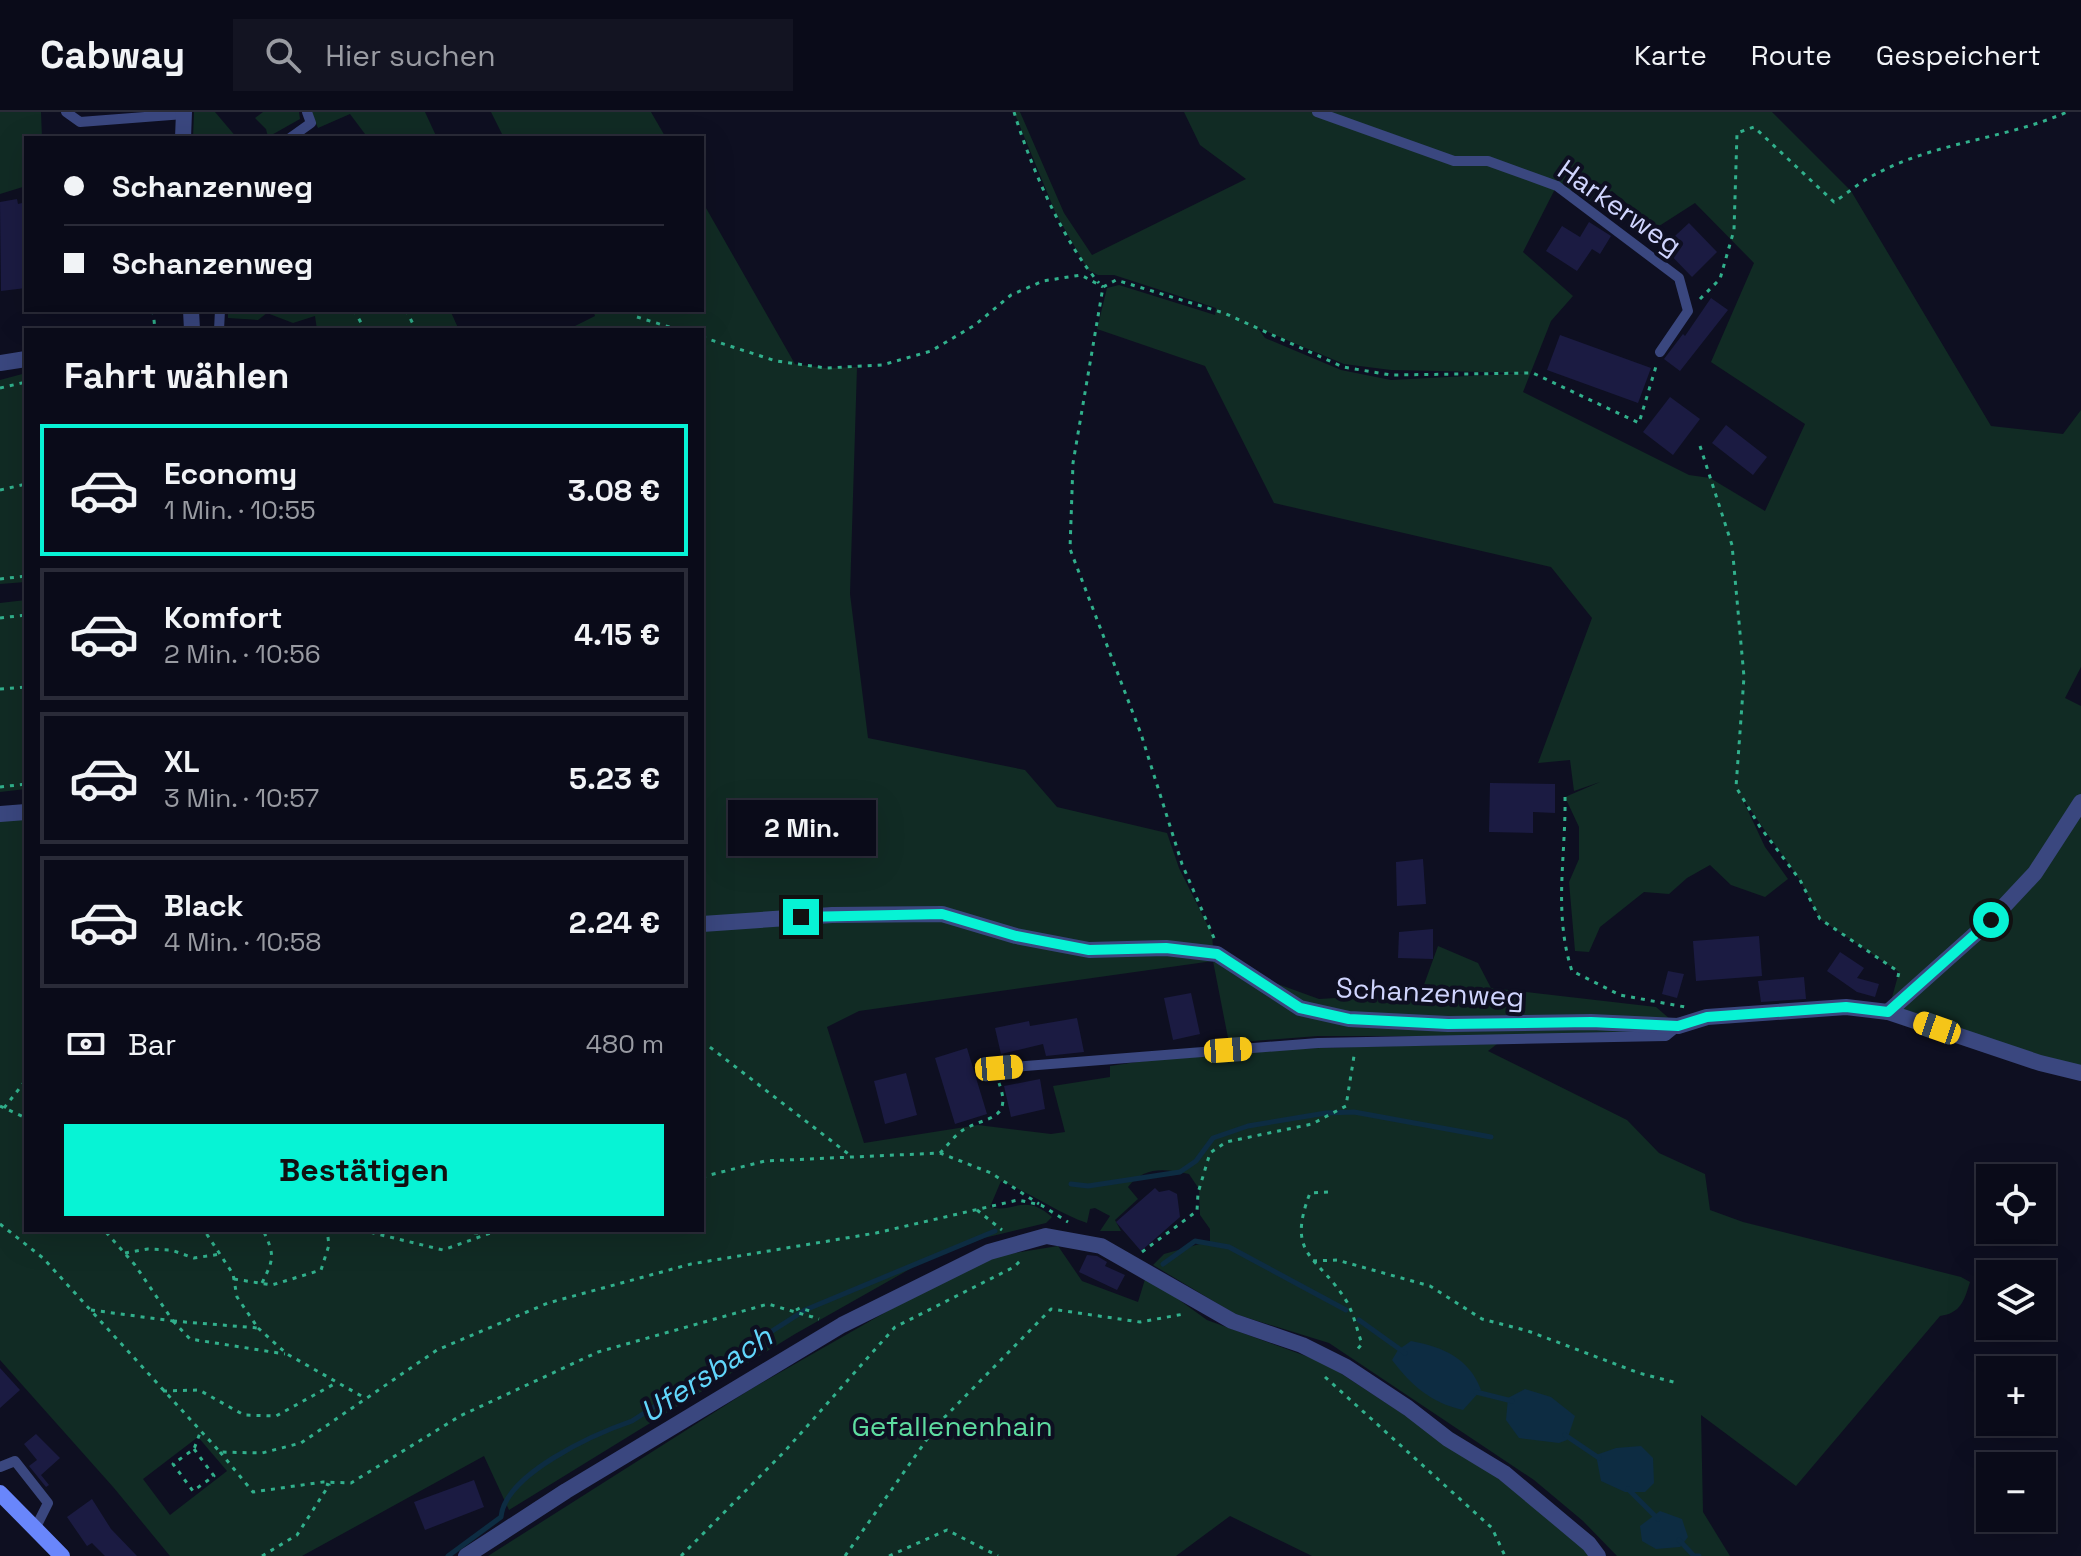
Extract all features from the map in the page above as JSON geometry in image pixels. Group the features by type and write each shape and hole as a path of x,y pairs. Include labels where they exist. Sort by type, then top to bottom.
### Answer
{"main road":[{"path":"0,1493 62,1556"}],"street":[{"path":"183,136 184,113"},
{"path":"0,363 24,359"},
{"path":"1888,1012 2009,901 2035,873 2081,802"},
{"path":"0,814 24,812"},
{"name":"Schanzenweg","path":"704,924 832,915 942,914 1016,936 1089,950 1166,948 1217,954 1300,1008 1349,1019 1448,1024 1591,1022 1678,1026 1707,1017 1846,1007 1888,1012 2040,1063 2081,1073"},
{"path":"466,1556 566,1491 842,1325 989,1252 1012,1243 1046,1236 1101,1246 1232,1321 1302,1345 1332,1360 1504,1473 1589,1544 1598,1556"}],"lane":[{"path":"66,112 80,122 184,113"},
{"path":"293,136 311,123 307,112"},
{"name":"Harkerweg","path":"1317,112 1454,161 1488,161 1557,186 1679,278 1688,311"},
{"path":"1660,352 1688,311"},
{"path":"999,1068 1318,1043 1666,1036 1678,1026"},
{"path":"0,1467 15,1461 48,1503 35,1529"}],"path":[{"path":"1014,112 1056,214 1082,262 1103,287 1073,463 1070,549 1141,734 1182,864 1212,934 1228,962"},
{"path":"1688,311 1720,279 1734,230 1737,133 1754,127 1834,202 1876,173 1947,147 2038,125 2067,112"},
{"path":"704,338 786,362 826,368 882,365 931,351 975,325 1011,295 1043,281 1081,275 1103,287"},
{"path":"1103,287 1116,280 1224,313 1343,367 1391,375 1533,373 1639,423 1660,352"},
{"path":"637,317 673,328"},
{"path":"0,388 24,382"},
{"path":"1700,446 1732,545 1744,677 1736,787 1760,827 1800,880 1820,919 1899,972 1888,1012"},
{"path":"0,490 24,484"},
{"path":"0,579 24,576"},
{"path":"0,618 24,615"},
{"path":"0,689 24,687"},
{"path":"0,787 24,784"},
{"path":"1565,797 1566,845 1561,878 1561,917 1565,949 1572,971 1620,995 1667,1002 1707,1017"},
{"path":"704,1043 852,1157"},
{"path":"1136,1255 1161,1241 1197,1211 1198,1193 1210,1153 1226,1142 1312,1124 1346,1106 1357,1044"},
{"path":"940,1153 964,1130 995,1117 1001,1110 1003,1095 998,1082 999,1068"},
{"path":"24,1082 2,1107 24,1117"},
{"path":"704,1176 765,1161 940,1153 991,1173 1074,1225"},
{"path":"1328,1192 1310,1193 1301,1221 1306,1255 1347,1304 1362,1344 1359,1350 1332,1360 1324,1376 1492,1528 1505,1556"},
{"path":"220,1452 262,1453 301,1443 437,1350 548,1303 691,1264 876,1233 1018,1200 1041,1205"},
{"path":"977,1210 996,1224 1012,1243"},
{"path":"0,1224 43,1258 253,1492 323,1482 351,1483 460,1416 598,1352 768,1304 842,1325"},
{"path":"106,1232 190,1339 287,1354"},
{"path":"205,1232 234,1279 237,1297 258,1328 287,1354 366,1399"},
{"path":"262,1283 272,1264 273,1250 264,1232"},
{"path":"234,1279 272,1285 321,1270 329,1245 327,1232"},
{"path":"369,1232 443,1250 491,1232"},
{"path":"454,1232 483,1234"},
{"path":"125,1253 148,1249 171,1250 194,1258 221,1254"},
{"path":"681,1556 785,1451 895,1327 1014,1267 1024,1257"},
{"path":"1313,1261 1337,1260 1430,1286 1482,1319 1528,1331 1639,1373 1677,1383"},
{"path":"845,1556 937,1425 1051,1309 1140,1322 1210,1307"},
{"path":"794,1312 800,1308 810,1311 812,1317"},
{"path":"91,1310 258,1328"},
{"path":"163,1391 199,1390 244,1415 276,1416 336,1383"},
{"path":"194,1449 214,1476 193,1491 173,1464 194,1449 200,1433"},
{"path":"262,1556 297,1535 329,1485 323,1482"},
{"path":"889,1556 947,1530 998,1556"}],"green space":[{"path":"0,112 41,112 42,136 24,136 24,187 0,194"},
{"path":"194,112 215,112 235,136 193,136"},
{"path":"263,112 299,112 300,119 268,136 266,129 255,118"},
{"path":"311,112 425,112 436,136 366,136 350,114 318,128"},
{"path":"491,112 651,112 665,136 503,136"},
{"path":"1014,112 1020,112 1064,213 1092,255 1246,179 1200,145 1184,112 1312,112 1453,164 1487,165 1555,189 1523,252 1573,296 1551,321 1523,392 1689,475 1710,478 1765,511 1805,424 1711,362 1754,263 1695,203 1656,228 1612,191 1593,203 1559,183 1488,158 1454,158 1323,112 1772,112 1851,191 1991,426 2063,434 2081,410 2081,667 2065,698 2081,706 2081,1072 1888,1012 1899,972 1820,919 1800,880 1742,798 1765,847 1788,879 1765,897 1731,885 1710,865 1687,878 1669,894 1644,892 1600,927 1589,952 1575,951 1569,882 1579,859 1579,827 1565,797 1600,782 1574,791 1570,760 1538,763 1592,618 1551,567 1274,503 1205,366 1097,329 1107,288 1119,285 1215,315 1216,308 1114,275 1098,275 1088,270 1056,214","holes":["1258,328 1344,364 1391,370 1528,373 1391,380 1341,370 1265,338"]},
{"path":"704,205 795,364 826,368 857,367 850,594 868,738 1025,770 1057,807 1167,833 1179,868 1212,934 1214,961 1319,999 1421,993 1438,946 1478,963 1491,988 1656,1007 1678,1026 1666,1036 1318,1036 1229,1043 1213,961 859,1011 827,1027 864,1143 978,1125 1051,1134 1065,1132 1053,1086 1110,1077 1110,1066 1254,1051 1497,1044 1488,1051 1627,1120 1659,1153 1705,1174 1710,1210 1743,1222 1961,1277 1970,1282 1961,1305 1953,1312 1940,1316 1796,1486 1701,1415 1703,1512 1730,1556 1617,1556 1583,1521 1534,1480 1329,1343 1235,1314 1153,1265 1164,1254 1210,1241 1210,1229 1200,1215 1199,1189 1189,1174 1156,1171 1134,1180 1128,1187 1138,1199 1115,1220 1121,1231 1100,1231 1110,1216 1095,1208 1090,1209 1087,1223 1001,1181 990,1207 1034,1206 1052,1217 1046,1223 984,1238 917,1265 795,1334 509,1510 484,1456 302,1556 170,1556 0,1360 0,810 24,807 24,1232 704,1232 704,328 571,328 595,316 594,312 704,312","holes":["198,1437 227,1471 170,1515 143,1479"]},
{"path":"228,312 451,312 458,328 317,328 315,316 293,323 267,313 258,320 228,318"},
{"path":"24,374 24,582 0,584 0,380"},
{"path":"24,600 24,789 0,792 0,603"},
{"name":"Gefallenenhain","path":"1058,1246 1082,1281 1138,1302 1146,1276 1207,1320 1325,1363 1478,1463 1566,1531 1590,1556 1312,1556 1230,1516 1176,1556 488,1556 751,1389 928,1288 996,1256"}],"water":[{"path":"1411,1341 1444,1351 1470,1370 1481,1390 1463,1410 1441,1403 1423,1392 1392,1360 1398,1350"},
{"path":"1525,1389 1551,1397 1575,1416 1567,1440 1559,1443 1519,1438 1506,1420 1508,1398"},
{"path":"1641,1446 1653,1458 1654,1483 1645,1492 1625,1492 1601,1481 1596,1455 1616,1448"},
{"path":"1660,1511 1682,1519 1688,1537 1680,1547 1656,1549 1642,1541 1640,1526"}],"building":[{"path":"17,199 18,204 24,202 24,288 1,291 0,202"},
{"path":"1589,222 1611,236 1600,254 1592,249 1577,271 1546,251 1562,226 1580,237"},
{"path":"1689,223 1717,252 1692,277 1663,247"},
{"path":"1711,298 1728,310 1680,371 1664,359 1683,334 1685,336"},
{"path":"1560,335 1651,368 1638,403 1547,370"},
{"path":"1670,397 1700,419 1673,455 1643,432"},
{"path":"1726,425 1767,457 1753,475 1712,443"},
{"path":"1490,783 1555,784 1555,813 1533,812 1533,833 1489,832"},
{"path":"1423,859 1426,904 1397,906 1396,862"},
{"path":"1433,929 1433,959 1398,958 1399,932"},
{"path":"1759,936 1762,976 1696,981 1693,941"},
{"path":"1840,952 1864,968 1857,978 1879,984 1875,997 1857,992 1827,971"},
{"path":"1668,971 1684,974 1677,998 1662,994"},
{"path":"1804,977 1806,999 1761,1002 1758,981"},
{"path":"1191,993 1200,1034 1173,1040 1164,998"},
{"path":"1077,1018 1084,1052 1046,1056 1043,1044 1001,1054 995,1028 1029,1021 1030,1026"},
{"path":"967,1048 987,1114 955,1124 935,1058"},
{"path":"906,1073 917,1115 885,1124 874,1081"},
{"path":"1040,1079 1045,1109 1011,1117 1004,1086"},
{"path":"1155,1188 1159,1192 1169,1190 1177,1194 1180,1217 1141,1251 1116,1222"},
{"path":"1087,1255 1097,1256 1107,1262 1105,1266 1125,1275 1117,1290 1079,1272"},
{"path":"0,1368 20,1390 0,1408"},
{"path":"36,1434 60,1458 41,1475 49,1485 46,1487 29,1466 37,1460 24,1444"},
{"path":"474,1480 484,1507 425,1530 414,1502"},
{"path":"92,1499 111,1529 137,1556 105,1556 92,1543 87,1546 67,1517"}],"waterway":[{"path":"1071,1184 1088,1186 1180,1172 1196,1161 1213,1138 1248,1126 1326,1113 1354,1112 1491,1137"},
{"name":"Ufersbach","path":"448,1556 501,1517 506,1501 518,1486 554,1458 596,1435 632,1421 805,1310 995,1231"},
{"name":"Ufersbach","path":"1163,1264 1195,1241 1229,1247 1346,1310"},
{"name":"Ufersbach","path":"1359,1320 1405,1353"},
{"name":"Ufersbach","path":"1476,1392 1512,1401"},
{"name":"Ufersbach","path":"1565,1435 1599,1458"},
{"name":"Ufersbach","path":"1628,1489 1658,1519"},
{"name":"Ufersbach","path":"1679,1540 1694,1556 1699,1556"}],"route":[{"path":"801,917 942,914 1016,936 1089,950 1166,948 1217,954 1300,1008 1349,1019 1448,1024 1591,1022 1678,1026 1707,1017 1846,1007 1888,1012 1991,920"}]}
